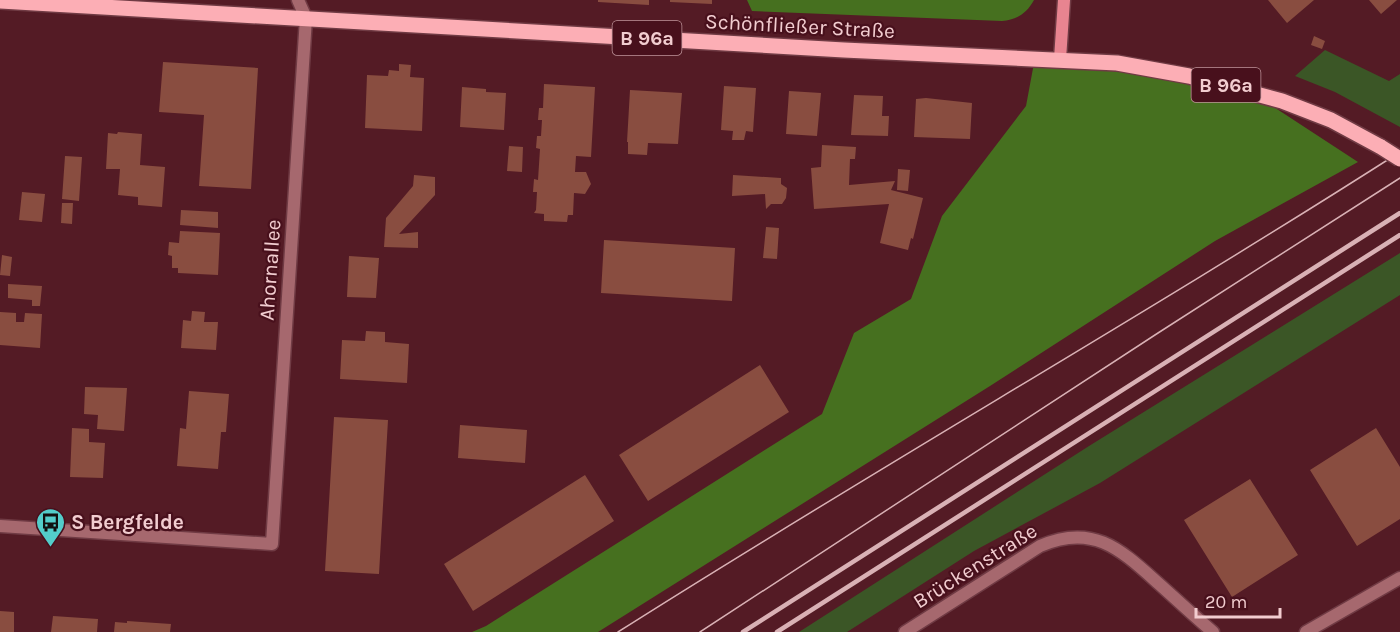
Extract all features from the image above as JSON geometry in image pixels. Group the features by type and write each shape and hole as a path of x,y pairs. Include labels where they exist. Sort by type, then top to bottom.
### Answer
{"main road":[{"path":"1060,59 1064,0"},
{"name":"Schönfließer Straße","path":"0,1 844,50 1103,61 1146,67 1249,91 1319,115 1400,159"}],"street":[{"name":"Ahornallee","path":"0,526 272,544 306,18 298,0"},
{"name":"Brückenstraße","path":"905,632 1040,546 1057,538 1078,537 1096,540 1115,548 1131,559 1213,632"},
{"path":"1306,632 1400,578"}],"green space":[{"path":"747,0 1034,0 1021,15 1002,21 752,11"},
{"path":"1325,50 1389,81 1400,74 1400,127 1335,92 1295,76"},
{"path":"1034,63 1144,73 1266,102 1358,162 1215,241 990,386 598,632 472,632 486,626 822,414 854,333 911,299 942,216 1026,106"},
{"path":"1400,253 1400,295 1100,483 974,551 847,632 799,632 1089,446"}],"building":[{"path":"598,0 649,0 649,5 598,2"},
{"path":"670,0 712,0 712,4 670,2"},
{"path":"1268,0 1314,0 1287,23"},
{"path":"1369,0 1397,0 1381,14"},
{"path":"1314,36 1325,41 1322,49 1311,45"},
{"path":"163,62 258,68 251,189 199,186 204,115 159,112"},
{"path":"399,64 411,65 410,77 424,78 422,131 365,128 367,75 388,76 389,70 399,71"},
{"path":"544,84 595,87 591,157 576,156 575,172 586,172 591,184 585,194 574,193 573,215 568,215 567,222 544,221 544,214 534,213 537,192 533,192 534,179 538,180 540,149 536,148 537,136 541,136 542,120 538,120 539,108 543,108"},
{"path":"724,86 756,88 753,132 746,131 744,140 732,140 733,131 721,130"},
{"path":"462,87 506,93 504,130 460,127"},
{"path":"630,90 682,93 678,144 648,143 647,155 628,154"},
{"path":"789,91 821,93 817,136 786,134"},
{"path":"854,95 883,96 882,116 889,116 888,136 851,135"},
{"path":"916,99 972,103 970,139 914,137"},
{"path":"118,132 142,134 140,165 165,167 162,207 138,205 138,197 118,195 120,169 106,169 108,133 117,134"},
{"path":"822,145 856,147 855,159 850,159 849,185 895,181 891,190 923,198 908,250 880,243 889,204 814,209 811,168 821,167"},
{"path":"509,146 523,147 522,172 507,171"},
{"path":"65,156 82,157 79,201 62,199"},
{"path":"898,169 910,170 908,191 897,190"},
{"path":"414,175 435,177 435,195 399,234 418,232 418,248 384,247 386,218 413,186"},
{"path":"733,175 781,178 781,184 787,188 786,198 782,204 771,204 766,209 765,194 732,196"},
{"path":"22,192 45,194 42,222 19,220"},
{"path":"62,203 73,203 72,224 61,223"},
{"path":"181,210 218,212 218,228 180,225"},
{"path":"766,227 779,228 777,259 763,258"},
{"path":"180,231 220,233 218,275 178,273 178,268 172,268 172,256 168,255 169,242 179,243"},
{"path":"604,240 735,248 732,301 601,293"},
{"path":"2,255 12,257 10,276 0,275"},
{"path":"349,256 379,258 376,298 347,297"},
{"path":"8,284 42,286 40,306 32,306 32,300 8,298"},
{"path":"192,311 205,312 204,322 218,322 216,350 181,348 183,320 191,321"},
{"path":"0,312 16,313 16,322 24,322 25,313 42,314 40,348 0,345"},
{"path":"366,331 385,332 385,342 409,344 407,383 340,379 342,340 365,341"},
{"path":"760,365 789,412 648,501 619,455"},
{"path":"85,387 127,388 124,431 97,429 98,415 84,414"},
{"path":"189,391 229,394 226,432 221,432 218,469 177,466 180,428 186,429"},
{"path":"334,417 388,420 379,574 325,571"},
{"path":"460,425 527,430 525,463 458,458"},
{"path":"72,428 89,429 89,442 105,443 103,478 70,477"},
{"path":"1376,428 1400,467 1400,519 1357,546 1310,470"},
{"path":"585,475 614,521 473,611 444,564"},
{"path":"1250,479 1298,555 1232,597 1184,520"},
{"path":"0,611 14,612 14,632 0,632"},
{"path":"53,616 98,619 97,632 51,632"},
{"path":"127,621 171,624 170,632 114,632 115,622 127,623"}],"tram line":[{"path":"618,632 1205,274 1400,152"},
{"path":"700,632 1400,178"}],"railway":[{"path":"743,632 1400,213"},
{"path":"777,632 1400,235"}],"place":[{"name":"S Bergfelde","path":"50,548"}]}
